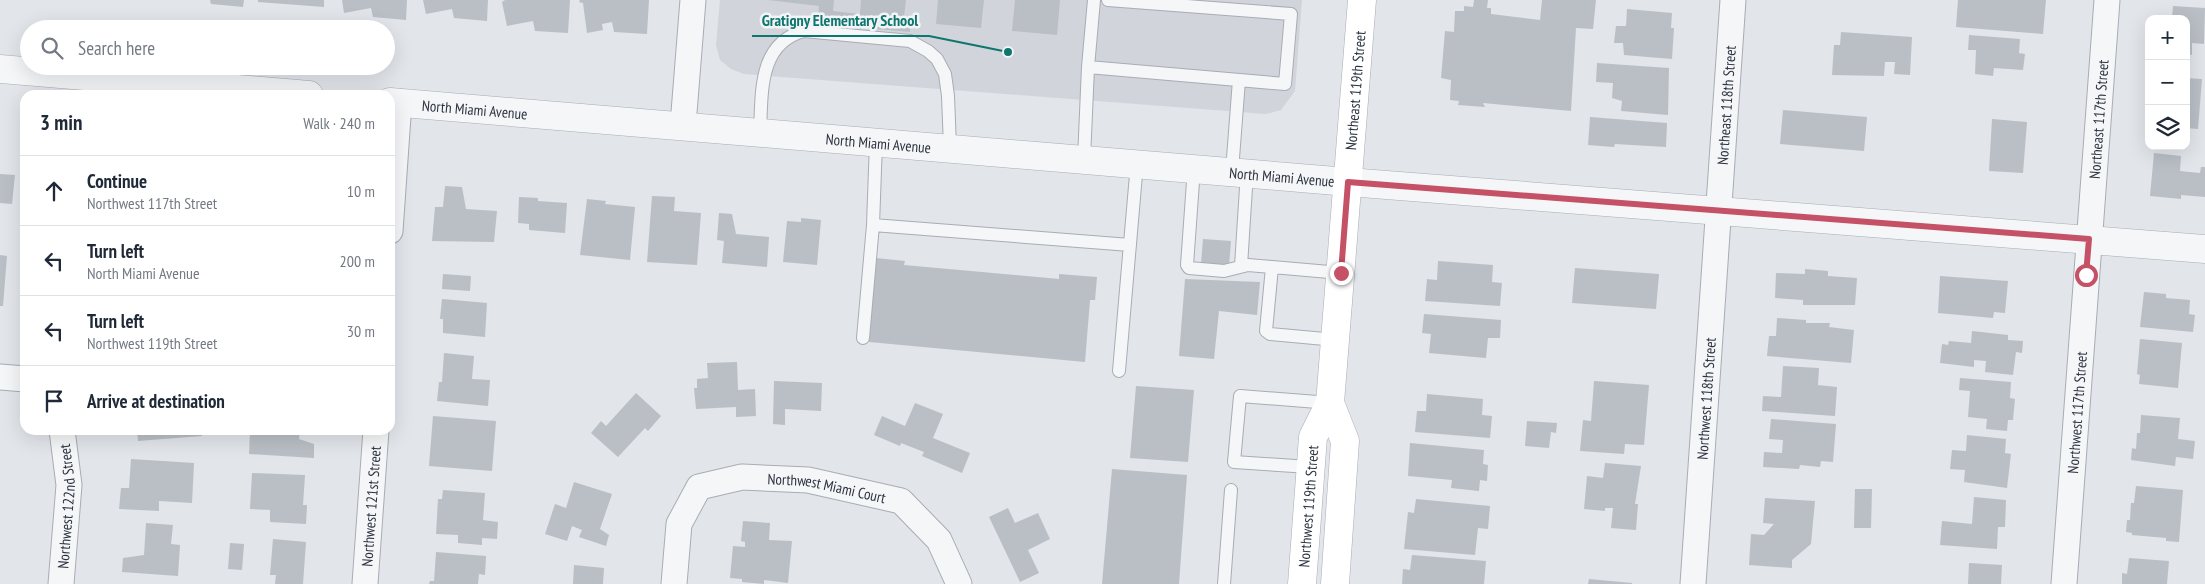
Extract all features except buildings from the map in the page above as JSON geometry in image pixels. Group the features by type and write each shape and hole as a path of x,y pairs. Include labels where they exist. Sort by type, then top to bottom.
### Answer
{"main road":[{"name":"Northeast 119th Street","path":"1348,182 1362,0"},
{"name":"Northwest 119th Street","path":"1302,584 1313,437 1330,403 1348,182"},
{"name":"Northwest 119th Street","path":"1330,403 1345,441 1335,584"}],"street":[{"path":"682,125 693,0"},
{"name":"Northeast 118th Street","path":"1719,211 1733,0"},
{"name":"Northeast 117th Street","path":"2089,239 2107,0"},
{"path":"0,69 20,71"},
{"path":"71,75 250,90"},
{"name":"North Miami Avenue","path":"395,102 950,147 1348,182 2205,249"},
{"name":"Northwest 118th Street","path":"1693,584 1719,211"},
{"name":"Northwest 117th Street","path":"2064,584 2089,239"},
{"path":"0,377 20,379"},
{"name":"Northwest 122nd Street","path":"61,584 69,486 63,435"},
{"name":"Northwest 121st Street","path":"365,584 376,435"},
{"name":"Northwest Miami Court","path":"674,584 679,524 698,487 742,477 808,480 901,501 939,540 959,584"}],"lane":[{"path":"1084,159 1088,67 1094,0"},
{"path":"1088,67 1285,84 1291,14 1108,0"},
{"path":"760,132 762,92 768,63 776,46 790,34 804,31 910,41 928,50 937,60 945,74 950,147"},
{"path":"1240,80 1241,266"},
{"path":"864,338 873,225 876,142"},
{"path":"1119,371 1137,163"},
{"path":"1194,168 1187,265 1189,268 1224,271 1248,265 1341,273"},
{"path":"873,225 1130,245"},
{"path":"1272,267 1266,330 1270,334 1336,340"},
{"path":"1310,467 1234,462 1240,396 1330,403"},
{"path":"1224,584 1231,490"}],"shaded area":[{"path":"720,0 1302,0 1295,91 1281,110 1266,114 744,74 731,69 720,60 716,45"}],"place":[{"name":"Gratigny Elementary School","path":"1008,52"}],"route":[{"path":"1341,273 1348,182 2089,239 2086,275"}]}
